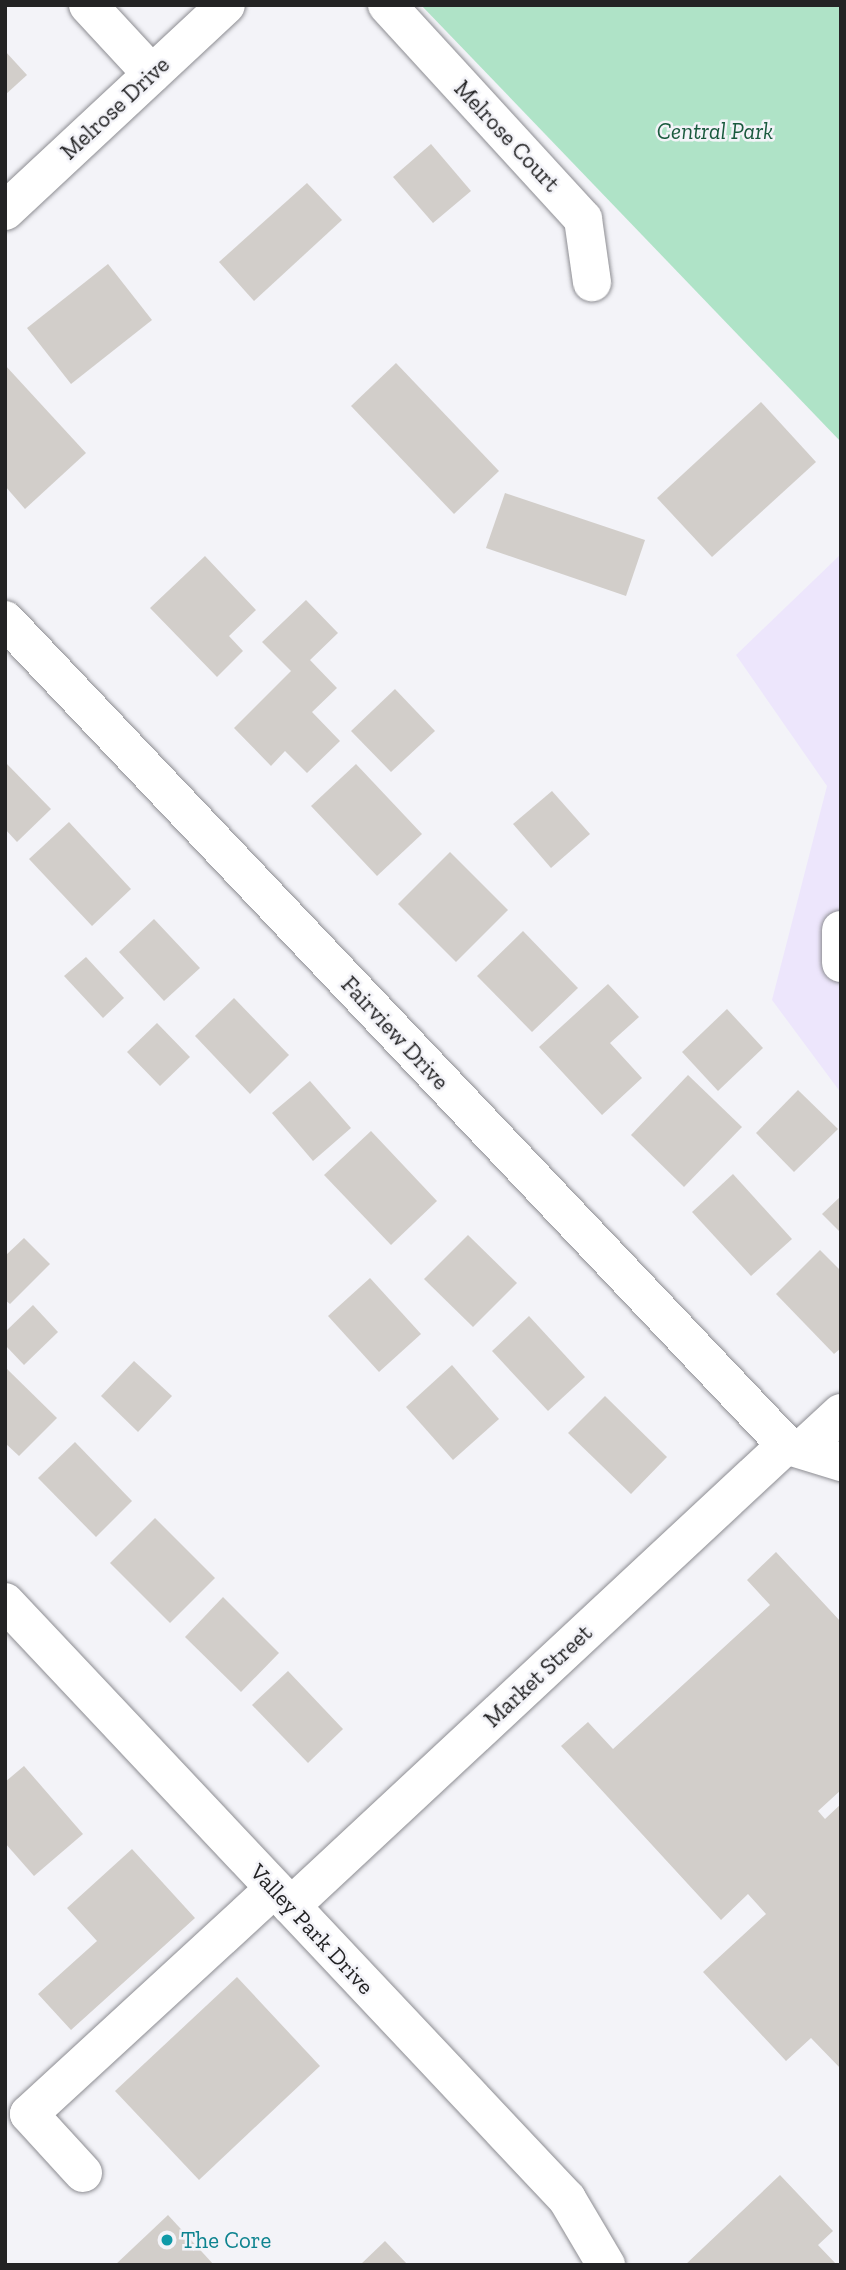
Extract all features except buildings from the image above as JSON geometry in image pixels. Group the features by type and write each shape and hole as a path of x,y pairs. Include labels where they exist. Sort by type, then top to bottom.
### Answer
{"street":[{"path":"88,5 152,74"},
{"name":"Melrose Drive","path":"5,211 226,5"},
{"name":"Melrose Court","path":"387,5 583,219 592,282"},
{"name":"Fairview Drive","path":"5,620 794,1447"},
{"path":"841,930 841,963"},
{"name":"Market Street","path":"83,2173 29,2114 283,1898 794,1447 841,1413"},
{"path":"794,1447 841,1462"},
{"name":"Valley Park Drive","path":"5,1602 566,2199 606,2265"}],"shaded area":[{"path":"841,554 841,1093 772,1000 827,786 736,655"}],"green space":[{"name":"Central Park","path":"421,5 841,5 841,442"}],"place":[{"name":"The Core","path":"167,2240"}]}
